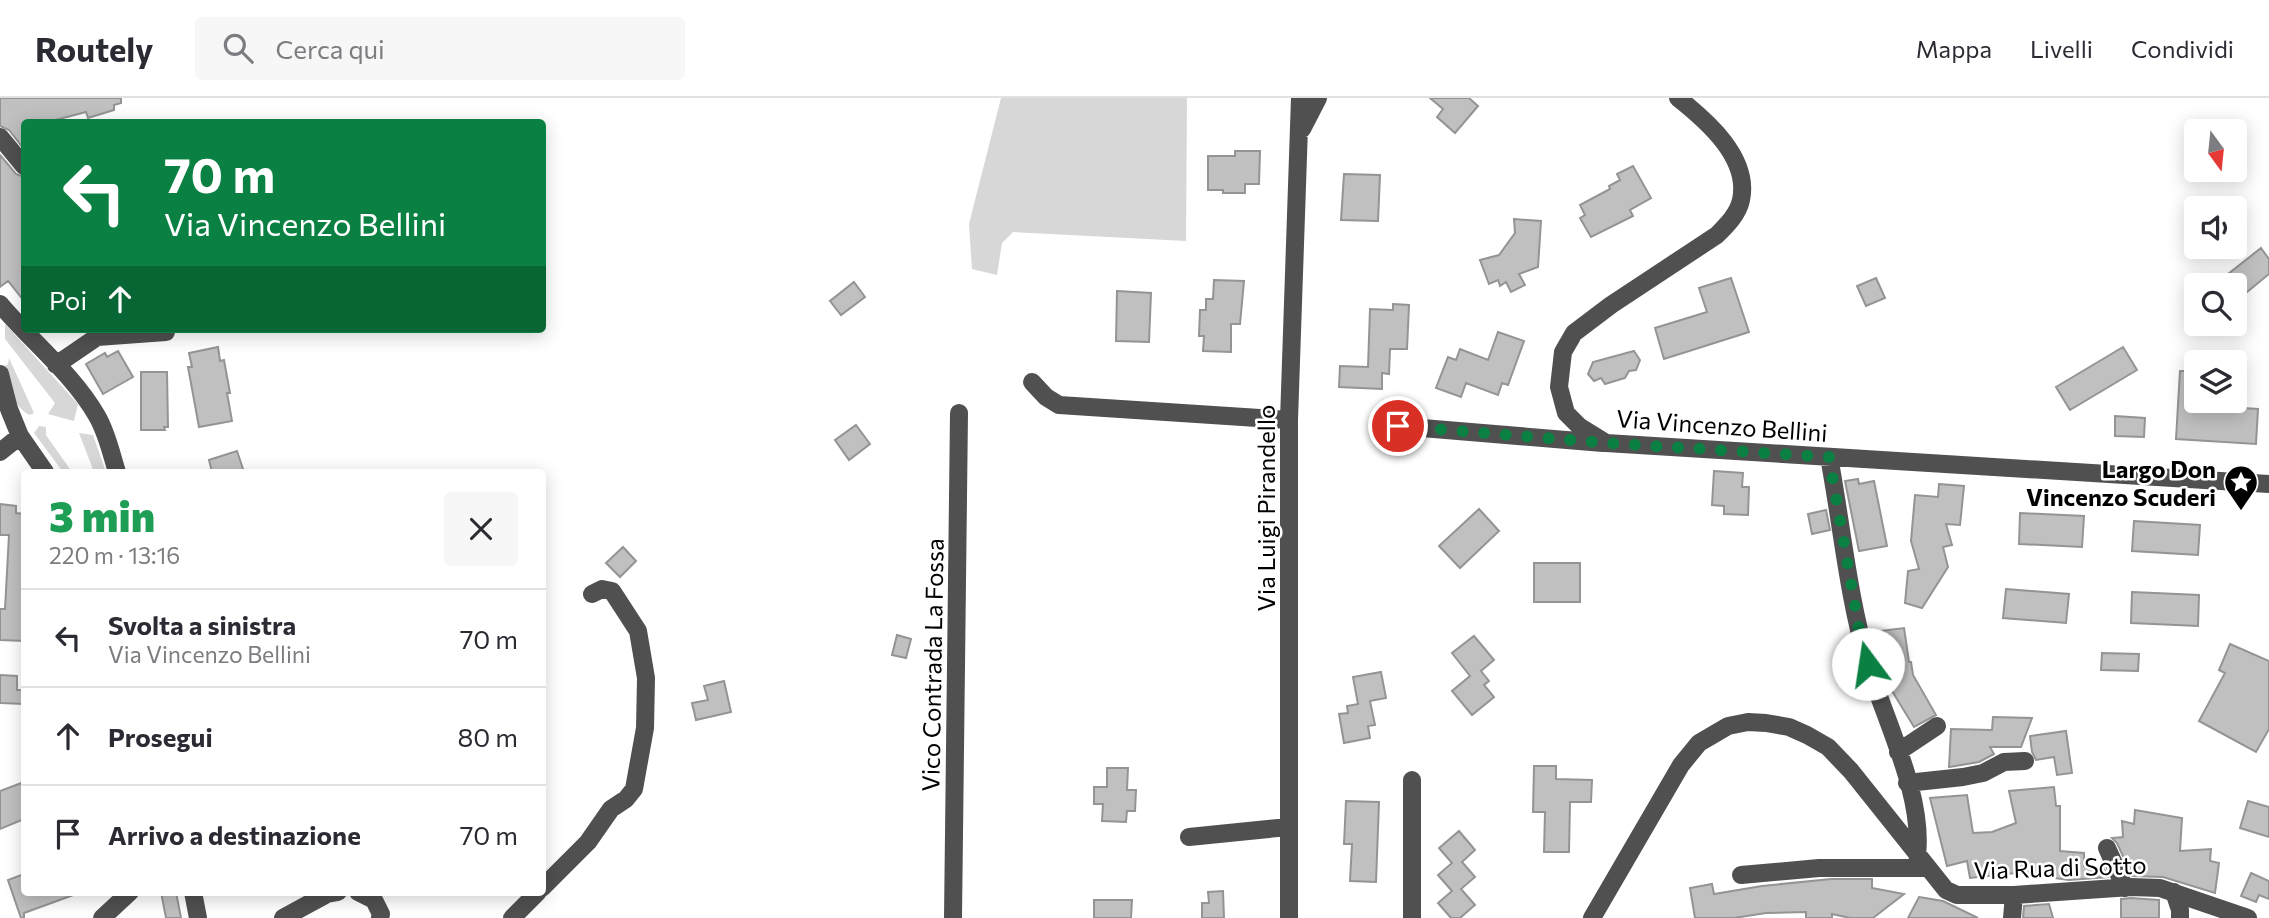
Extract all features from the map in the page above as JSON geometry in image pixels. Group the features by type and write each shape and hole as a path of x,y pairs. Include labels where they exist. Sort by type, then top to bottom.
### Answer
{"street":[{"name":"Via Luigi Pirandello","path":"1289,918 1289,420 1300,98"},
{"path":"1299,134 1318,98"},
{"name":"Via Vincenzo Bellini","path":"1678,98 1724,142 1734,158 1742,180 1741,201 1731,221 1717,236 1611,305 1574,333 1563,352 1559,387 1566,413 1580,427 1606,443 2269,484"},
{"path":"0,137 21,162"},
{"path":"0,304 21,327"},
{"path":"27,333 97,416 106,434 116,469"},
{"path":"56,365 97,337 152,333"},
{"path":"0,374 9,409 20,436 43,469"},
{"path":"1032,382 1046,397 1059,405 1289,420"},
{"name":"Vico Contrada La Fossa","path":"953,918 959,413"},
{"path":"1398,426 1606,443"},
{"path":"0,452 20,436"},
{"path":"1741,875 1922,861 1914,804 1860,635 1829,457"},
{"path":"546,884 588,842 611,809 626,799 634,789 645,728 646,678 638,631 612,591 602,589 592,594"},
{"name":"Via Rua di Sotto","path":"1592,918 1681,765 1699,743 1728,726 1748,722 1788,727 1828,747 1852,771 1946,890 1957,895 2160,888 2234,916"},
{"path":"1898,752 1937,726"},
{"path":"1907,783 1963,777 1983,773 2004,762 2025,761"},
{"path":"1412,780 1412,918"},
{"path":"1189,837 1288,827"},
{"path":"2107,848 2125,888"},
{"path":"2174,892 2180,918"},
{"path":"2012,918 2014,895"},
{"path":"102,918 126,896"},
{"path":"194,896 198,918"},
{"path":"284,918 323,896"},
{"path":"366,896 374,900 381,914 380,918"},
{"path":"512,918 534,896"}],"shaded area":[{"path":"1001,98 1187,98 1186,241 1013,232 1002,243 997,275 972,269 969,224"},
{"path":"5,324 78,404 74,421 48,414 55,403 5,339"},
{"path":"9,358 34,413 29,415 22,410 11,394 3,366 8,365"},
{"path":"39,426 46,427 46,435 70,469 61,469 34,433"},
{"path":"79,433 93,435 105,469 93,469"}],"building":[{"path":"0,98 121,98 121,103 114,105 114,110 88,118 86,112 59,119 21,119 21,145 9,130 0,126"},
{"path":"1430,98 1469,98 1478,106 1455,133 1437,117 1443,109"},
{"path":"1235,151 1260,151 1259,184 1245,184 1245,193 1208,190 1208,156 1235,156"},
{"path":"0,155 16,174 21,176 21,297 8,281 0,287"},
{"path":"1633,166 1651,198 1630,210 1633,216 1591,237 1580,218 1585,215 1580,205 1610,189 1609,186 1620,180 1617,174"},
{"path":"1344,174 1380,175 1378,221 1341,220"},
{"path":"1514,219 1541,221 1538,267 1519,274 1525,285 1511,292 1506,282 1500,286 1498,280 1489,284 1480,260 1499,255 1515,233"},
{"path":"2261,248 2269,259 2269,274 2247,292 2247,273 2229,273"},
{"path":"1731,278 1749,332 1664,359 1655,328 1707,312 1699,288"},
{"path":"1876,278 1885,298 1866,306 1857,286"},
{"path":"1214,280 1244,281 1240,324 1231,324 1231,352 1203,351 1204,336 1199,336 1200,310 1206,310 1206,299 1213,299"},
{"path":"854,282 865,297 841,315 830,301"},
{"path":"1117,291 1151,293 1149,342 1116,341"},
{"path":"1393,304 1409,305 1407,349 1390,349 1389,374 1382,373 1382,389 1339,387 1340,366 1368,367 1370,309 1393,310"},
{"path":"1498,332 1524,341 1508,385 1502,383 1498,395 1466,383 1461,397 1436,388 1448,357 1456,360 1460,349 1488,360"},
{"path":"218,347 220,361 224,360 232,421 199,427 188,367 192,367 189,353"},
{"path":"2123,347 2137,370 2070,410 2056,387"},
{"path":"118,351 133,377 103,394 86,364 105,353 107,357"},
{"path":"1634,351 1640,360 1636,370 1629,371 1625,378 1605,384 1601,378 1594,381 1588,374 1593,362"},
{"path":"2180,371 2184,371 2184,413 2247,413 2247,408 2258,409 2256,444 2176,439"},
{"path":"141,372 167,372 168,427 164,427 165,430 141,430"},
{"path":"2115,416 2145,418 2144,437 2115,436"},
{"path":"856,425 870,444 849,460 835,440"},
{"path":"237,451 243,469 211,469 209,460"},
{"path":"1714,471 1743,473 1742,487 1749,487 1748,515 1724,514 1724,506 1712,505"},
{"path":"1858,479 1859,484 1874,481 1887,546 1859,551 1845,481"},
{"path":"1939,484 1964,486 1960,525 1946,524 1952,545 1943,547 1948,567 1922,608 1905,603 1908,571 1919,569 1911,541 1915,495 1938,497"},
{"path":"0,504 16,506 16,513 21,514 21,641 0,640 0,609 5,609 9,535 0,535"},
{"path":"1479,509 1499,531 1460,568 1439,546"},
{"path":"1826,510 1830,530 1812,534 1808,514"},
{"path":"2020,513 2084,516 2082,547 2019,544"},
{"path":"2134,521 2200,525 2198,555 2132,551"},
{"path":"623,547 636,561 620,577 606,563"},
{"path":"1534,563 1580,563 1580,602 1534,602"},
{"path":"2006,589 2069,594 2066,623 2003,618"},
{"path":"2132,592 2199,595 2198,626 2131,623"},
{"path":"1904,628 1913,675 1936,715 1914,727 1886,681 1872,632"},
{"path":"897,635 911,639 906,658 892,655"},
{"path":"1474,636 1494,660 1481,671 1489,681 1484,685 1494,697 1472,715 1452,691 1470,676 1452,653"},
{"path":"2230,644 2269,661 2269,729 2256,752 2199,721 2225,673 2219,670"},
{"path":"2102,653 2139,654 2138,671 2101,670"},
{"path":"1381,672 1386,698 1370,701 1375,725 1368,726 1370,738 1344,743 1339,714 1348,713 1347,706 1358,704 1353,677"},
{"path":"0,675 17,676 21,704 0,703"},
{"path":"724,681 731,712 696,720 692,703 708,700 704,686"},
{"path":"1993,717 2032,718 2021,747 1990,747 1994,754 1979,762 1949,767 1951,729 1992,730"},
{"path":"2066,731 2072,773 2057,775 2054,757 2036,760 2030,736"},
{"path":"1534,766 1556,766 1556,779 1592,780 1591,802 1570,802 1569,852 1544,852 1545,812 1533,812"},
{"path":"1107,768 1128,768 1127,790 1136,790 1135,811 1127,811 1126,822 1102,821 1103,804 1094,804 1094,787 1107,787"},
{"path":"21,783 21,820 0,829 0,791"},
{"path":"2054,787 2056,806 2060,806 2060,851 2084,853 2084,866 2103,867 2108,877 2069,880 2016,873 1970,878 1967,861 1947,866 1930,798 1967,795 1973,833 1992,832 2016,823 2009,791"},
{"path":"1346,801 1379,802 1376,882 1350,881 1352,844 1344,844"},
{"path":"2248,801 2269,807 2269,837 2240,828"},
{"path":"2135,810 2182,818 2180,851 2211,849 2210,861 2219,863 2215,893 2163,877 2132,876 2112,838 2123,837 2122,821 2134,824"},
{"path":"1459,831 1475,850 1462,862 1475,877 1461,889 1475,905 1460,918 1451,918 1438,903 1452,891 1438,875 1452,863 1439,848"},
{"path":"2251,873 2269,881 2269,899 2259,895 2256,902 2241,896"},
{"path":"21,875 21,896 71,896 24,913 24,918 21,918 8,880"},
{"path":"1831,879 1872,879 1872,888 1904,894 1873,918 1850,918 1832,914 1832,918 1806,918 1806,912 1766,913 1734,918 1695,918 1690,888 1712,884 1714,894"},
{"path":"1223,891 1224,918 1202,918 1202,903 1209,903 1208,892"},
{"path":"162,896 177,896 181,918 166,918"},
{"path":"1919,897 1943,901 1978,918 1908,918"},
{"path":"2121,899 2159,900 2159,918 2121,918"},
{"path":"1094,900 1132,900 1131,918 1094,918"},
{"path":"2049,904 2053,918 2023,918 2024,906"}],"place":[{"name":"Largo Don Vincenzo Scuderi","path":"2241,512"}],"route":[{"path":"1398,426 1829,457 1860,635 1868,664"}]}
